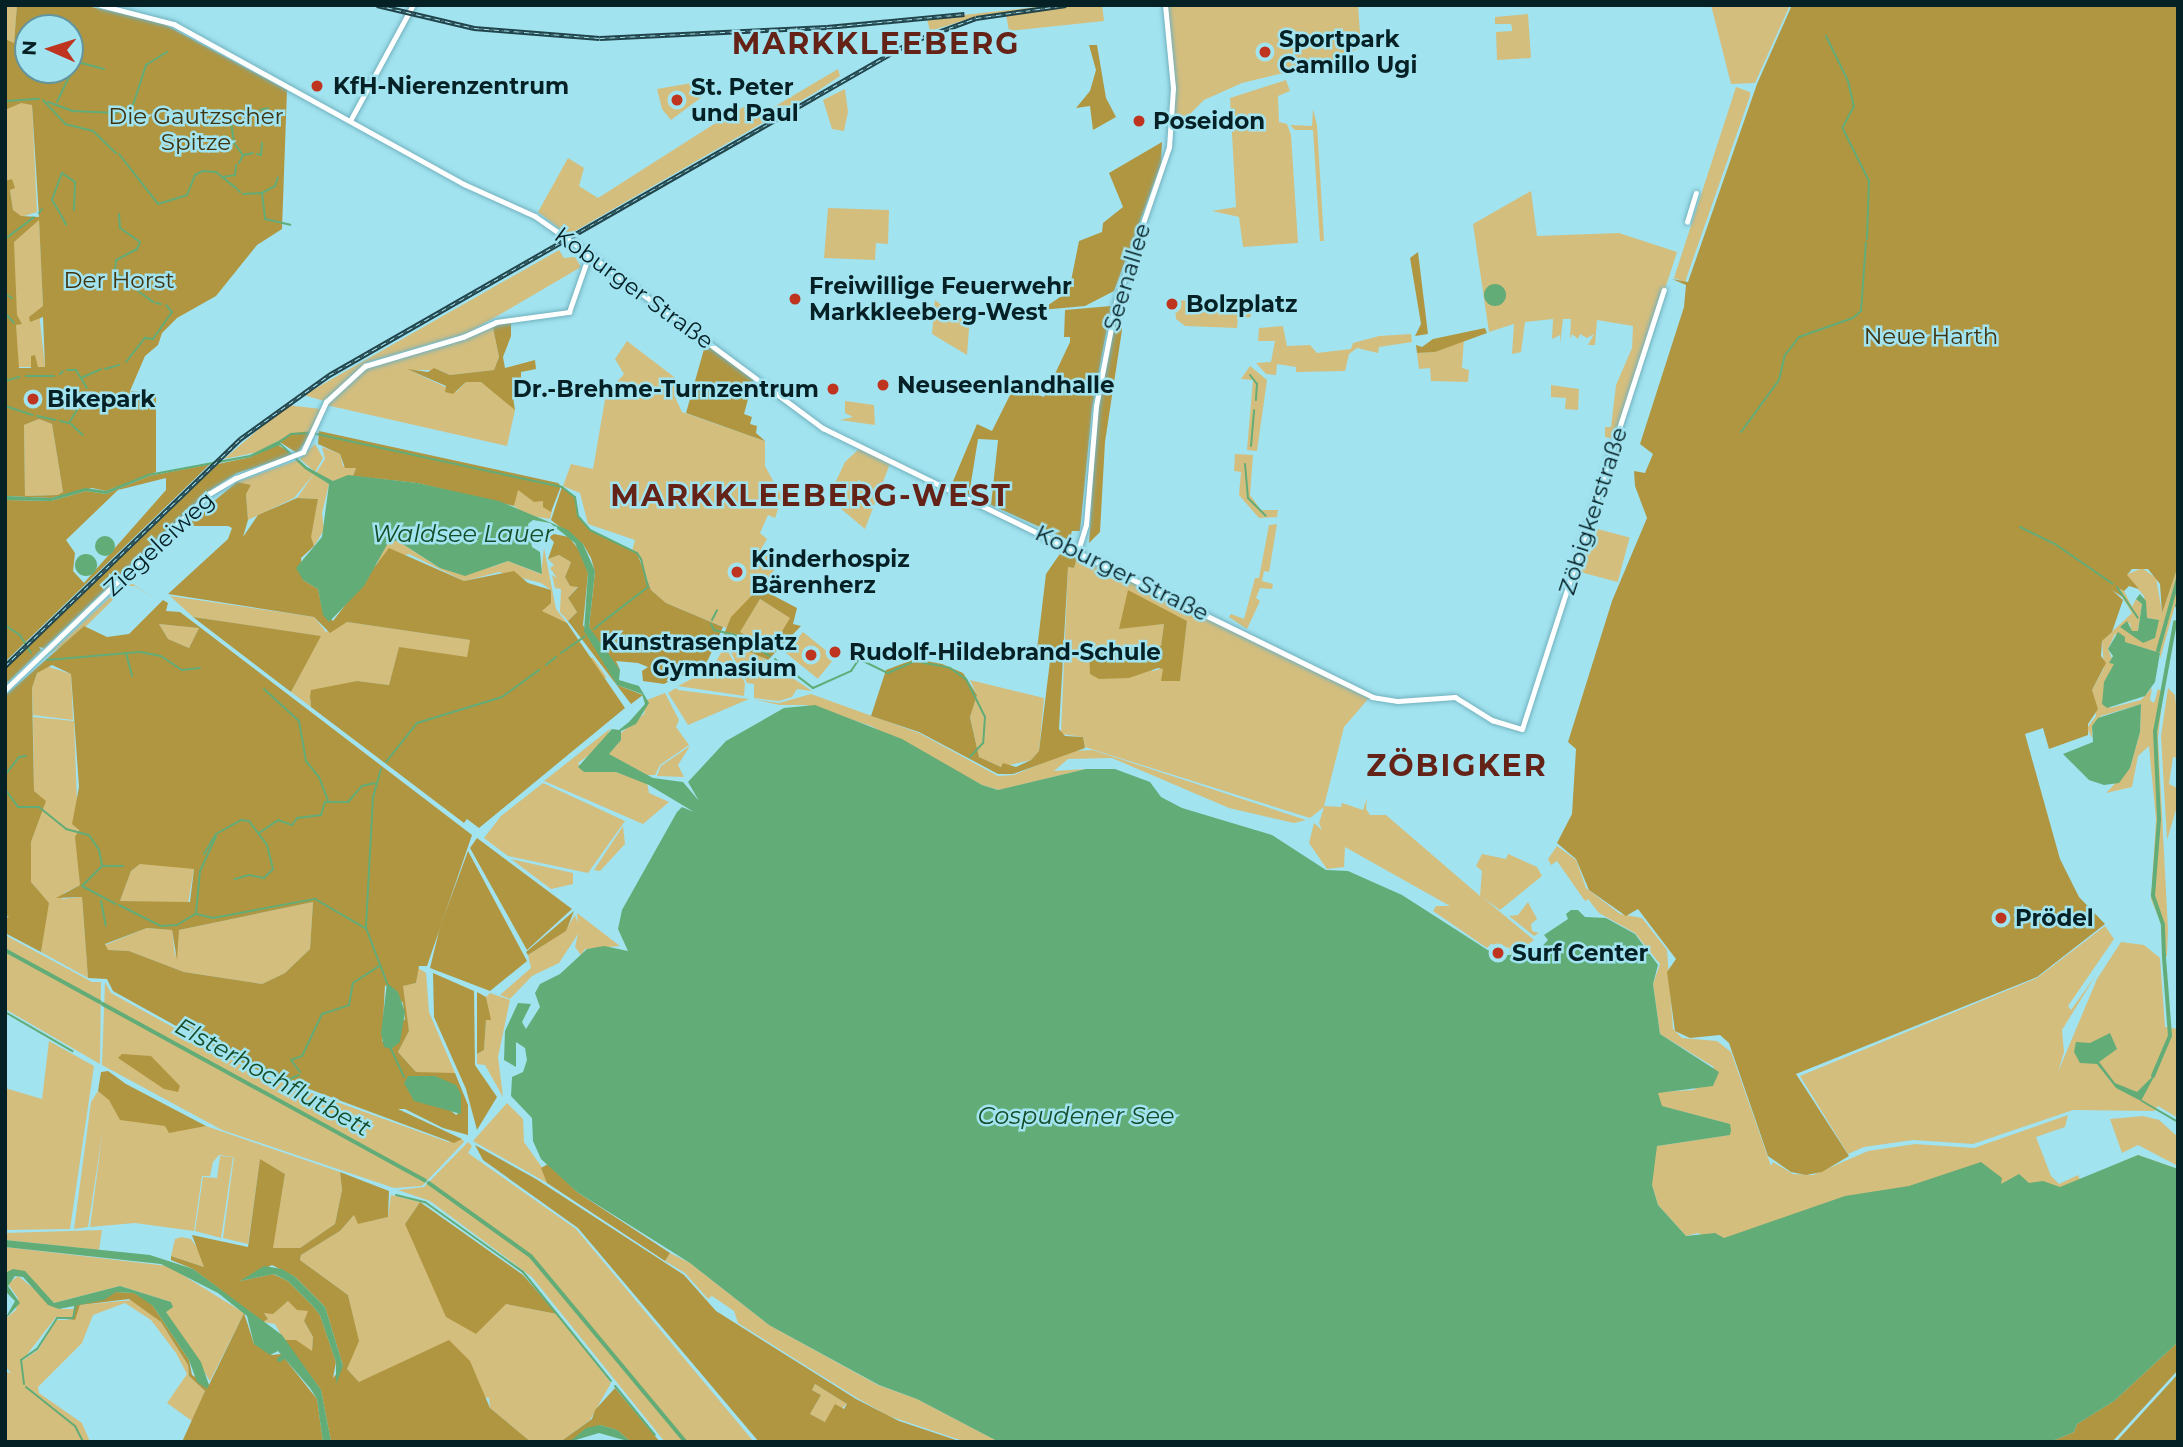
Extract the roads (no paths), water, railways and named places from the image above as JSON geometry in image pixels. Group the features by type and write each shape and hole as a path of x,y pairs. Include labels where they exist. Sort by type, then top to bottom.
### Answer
{"main road":[{"name":"Koburger Straße","path":"100,5 169,22 538,219 823,428 1373,697 1398,701 1455,697 1520,730"},
{"path":"350,121 413,5"},
{"name":"Seenallee","path":"1078,551 1086,525 1096,407 1115,305 1169,148 1173,88 1166,5"},
{"path":"1687,222 1696,193"},
{"name":"Ziegeleiweg","path":"5,690 209,494 243,474 297,457 315,434 328,400 370,363 463,337 496,322 573,309 589,255"},
{"name":"Zöbigkerstraße","path":"1520,730 1664,290"}],"water":[{"path":"1495,284 1503,287 1506,295 1503,303 1495,306 1487,303 1484,295 1487,287"},
{"name":"Cospudener See","path":"278,441 307,467 333,481 348,475 417,483 499,501 568,530 583,544 595,571 589,627 620,670 619,680 639,686 649,703 636,724 621,731 621,740 609,754 653,778 683,782 699,801 688,782 726,741 784,708 815,705 902,739 982,785 998,790 1086,769 1115,769 1150,782 1161,797 1182,808 1272,835 1326,870 1348,871 1402,895 1497,956 1519,954 1528,946 1536,953 1548,940 1544,935 1568,919 1566,914 1571,910 1578,910 1585,917 1606,918 1635,934 1658,965 1653,984 1660,1034 1719,1072 1713,1086 1658,1093 1662,1106 1730,1124 1730,1135 1657,1146 1652,1185 1658,1205 1686,1236 1715,1233 1724,1238 1845,1196 1909,1186 1981,1162 2002,1178 2001,1184 2019,1174 2029,1183 2043,1181 2060,1187 2138,1155 2178,1169 2178,1342 2114,1401 2077,1424 2074,1432 2050,1442 999,1442 917,1399 879,1385 769,1325 690,1263 577,1192 541,1159 533,1141 532,1118 511,1096 512,1077 523,1072 527,1060 525,1048 516,1042 516,1067 504,1060 505,1031 518,1003 531,1004 522,1022 526,1029 540,1007 535,993 540,984 560,974 587,949 604,946 628,951 618,929 622,910 677,812 682,807 694,812 649,785 616,772 584,772 578,767 612,729 619,730 645,704 642,694 617,685 584,631 588,573 575,543 550,523 533,520 528,524 532,547 540,552 542,574 508,561 465,576 440,568 398,541 389,541 364,586 329,622 323,615 318,589 303,580 296,568 322,537 329,484 305,469 280,445 251,457 149,476 106,494 86,491 51,501 5,500 5,496 51,498 85,488 106,491 148,474 250,455"},
{"path":"101,536 109,536 115,546 109,556 101,556 95,550 95,542"},
{"path":"86,554 96,561 97,565 90,575 86,576 76,569 75,565 82,555"},
{"path":"2140,594 2146,601 2147,618 2159,620 2155,638 2143,643 2120,627 2127,621 2132,631 2138,631 2142,604 2136,599"},
{"path":"2118,632 2125,637 2125,642 2160,653 2155,682 2145,696 2107,708 2102,704 2104,682 2114,664 2109,663 2113,656 2108,649"},
{"path":"2141,704 2140,732 2130,768 2119,783 2104,785 2089,780 2063,754 2093,742 2092,726 2098,718"},
{"path":"387,983 398,992 405,1012 400,1042 391,1049 384,1047 381,1033"},
{"path":"2110,1033 2117,1049 2099,1062 2115,1083 2137,1092 2156,1073 2141,1101 2116,1088 2097,1064 2080,1063 2074,1052 2076,1042 2090,1043"},
{"path":"408,1076 435,1076 456,1085 461,1094 461,1114 414,1101 404,1083"},
{"path":"5,1240 150,1255 193,1269 282,1335 321,1390 331,1442 323,1442 317,1399 310,1388 278,1351 270,1355 254,1344 247,1316 218,1293 161,1264 5,1247"},
{"path":"264,1266 282,1269 295,1277 325,1307 343,1366 336,1384 336,1362 320,1315 312,1305 288,1281 274,1274 240,1281"},
{"path":"13,1269 25,1271 54,1303 120,1286 171,1302 173,1307 166,1312 201,1362 209,1385 207,1389 197,1382 189,1360 153,1306 134,1293 116,1292 104,1300 59,1309 48,1305 23,1277 15,1276 8,1286 20,1303 5,1319 15,1301 5,1291 5,1273"},
{"path":"600,1425 617,1430 631,1442 599,1433 569,1442 586,1428"}],"waterway":[{"path":"1826,36 1848,81 1854,106 1843,127"},
{"path":"120,112 130,111 146,65 167,52"},
{"path":"84,64 104,69"},
{"path":"57,102 66,84"},
{"path":"7,101 39,99"},
{"path":"43,100 65,124 93,131 116,153"},
{"path":"48,102 73,111 117,113"},
{"path":"260,110 268,108"},
{"path":"239,163 243,155 234,143 231,121 234,116 256,111"},
{"path":"1843,129 1869,181 1867,239"},
{"path":"257,154 261,155 262,143"},
{"path":"244,155 253,153"},
{"path":"119,154 158,204 187,195 195,175 203,171 216,172 236,188"},
{"path":"223,177 235,175 236,165"},
{"path":"60,213 52,200 62,173 75,182 74,210"},
{"path":"262,193 275,186 278,177"},
{"path":"243,194 262,193 265,219 290,225"},
{"path":"39,213 42,209"},
{"path":"119,214 120,228 140,242 137,249 116,260 115,271 135,289"},
{"path":"61,215 66,225"},
{"path":"5,239 34,217"},
{"path":"1741,432 1779,380 1785,355 1799,337 1853,318 1861,311 1866,242"},
{"path":"138,291 153,302"},
{"path":"5,294 12,298"},
{"path":"156,303 161,304"},
{"path":"126,362 145,338 153,339 172,312 166,305"},
{"path":"5,313 14,323"},
{"path":"105,369 119,365"},
{"path":"81,378 101,369"},
{"path":"67,370 76,370 87,388"},
{"path":"60,374 63,371"},
{"path":"1250,375 1257,384 1256,400"},
{"path":"26,376 54,376"},
{"path":"5,381 19,377"},
{"path":"60,421 69,423 87,393"},
{"path":"5,406 33,415"},
{"path":"1251,446 1254,410"},
{"path":"37,416 56,420"},
{"path":"71,424 83,435"},
{"path":"278,443 291,434 312,433 562,487 575,497 578,516 590,530 637,553 641,559 648,587 605,620"},
{"path":"1245,464 1248,498 1266,516"},
{"path":"2020,527 2055,544 2113,584"},
{"path":"2158,651 2178,579"},
{"path":"2117,587 2138,618"},
{"path":"712,620 717,610"},
{"path":"594,629 604,621"},
{"path":"2164,957 2163,925 2153,896 2159,819 2155,732 2175,623"},
{"path":"711,624 714,630 736,635 770,656"},
{"path":"5,625 20,635 31,653"},
{"path":"561,653 585,636"},
{"path":"47,660 140,652 161,656 182,670 200,668"},
{"path":"126,653 132,676"},
{"path":"546,665 556,657"},
{"path":"775,659 813,688 851,671 859,659 888,673 915,661 950,668 966,679 985,717 983,743 970,757"},
{"path":"386,762 417,723 502,697 539,670"},
{"path":"264,689 299,721 306,761 319,777 328,801"},
{"path":"5,775 19,757 26,756"},
{"path":"381,769 373,797 366,928 387,983"},
{"path":"259,833 278,820 292,825 297,818 321,815 325,802 348,802 362,786 375,783"},
{"path":"5,789 18,807 39,807 66,829 89,835 99,850 102,866 82,886 116,904"},
{"path":"204,854 216,834 241,820 249,821 267,845 273,869 264,878 249,875 235,879"},
{"path":"196,913 200,871 216,836"},
{"path":"102,866 123,866"},
{"path":"196,914 213,918 315,899 365,928"},
{"path":"101,901 106,926"},
{"path":"119,905 161,926 177,925 195,914"},
{"name":"Elsterhochflutbett","path":"5,950 100,1002"},
{"path":"2153,1076 2170,1036 2164,958"},
{"path":"300,1072 291,1060 302,1056 322,1014 349,1005 353,983 379,966"},
{"name":"Elsterhochflutbett","path":"103,1004 425,1180"},
{"path":"5,1012 72,1051"},
{"path":"391,1049 404,1077"},
{"path":"234,1056 290,1079 299,1075"},
{"path":"2142,1101 2178,1122"},
{"name":"Elsterhochflutbett","path":"429,1183 531,1256 686,1442"},
{"path":"396,1195 425,1202 523,1272 611,1381"},
{"path":"24,1384 21,1360 37,1349 57,1318 73,1318 76,1305"},
{"path":"279,1359 287,1353"},
{"path":"615,1386 655,1435"},
{"path":"26,1387 75,1426 83,1442"}],"railway":[{"path":"377,5 474,28 600,38 827,27 964,14"},
{"path":"5,666 240,439 329,375 911,42 976,18 1066,5"}],"place":[{"name":"Sportpark Camillo Ugi","path":"1265,52"},
{"name":"KfH-Nierenzentrum","path":"317,86"},
{"name":"St. Peter und Paul","path":"677,100"},
{"name":"Poseidon","path":"1139,121"},
{"name":"Freiwillige Feuerwehr Markkleeberg-West","path":"795,299"},
{"name":"Bolzplatz","path":"1172,304"},
{"name":"Neuseenlandhalle","path":"883,385"},
{"name":"Dr.-Brehme-Turnzentrum","path":"833,389"},
{"name":"Bikepark","path":"33,399"},
{"name":"Kinderhospiz Bärenherz","path":"737,572"},
{"name":"Rudolf-Hildebrand-Schule","path":"835,652"},
{"name":"Kunstrasenplatz Gymnasium","path":"811,655"},
{"name":"Prödel","path":"2001,918"},
{"name":"Surf Center","path":"1498,953"}],"district":[{"name":"MARKKLEEBERG","path":"876,44"},
{"name":"MARKKLEEBERG-WEST","path":"811,496"},
{"name":"ZÖBIGKER","path":"1457,766"}],"park label":[{"name":"Die Gautzscher Spitze","path":"196,129"},
{"name":"Der Horst","path":"119,280"},
{"name":"Neue Harth","path":"1931,336"}],"water label":[{"name":"Waldsee Lauer","path":"463,534"}]}
